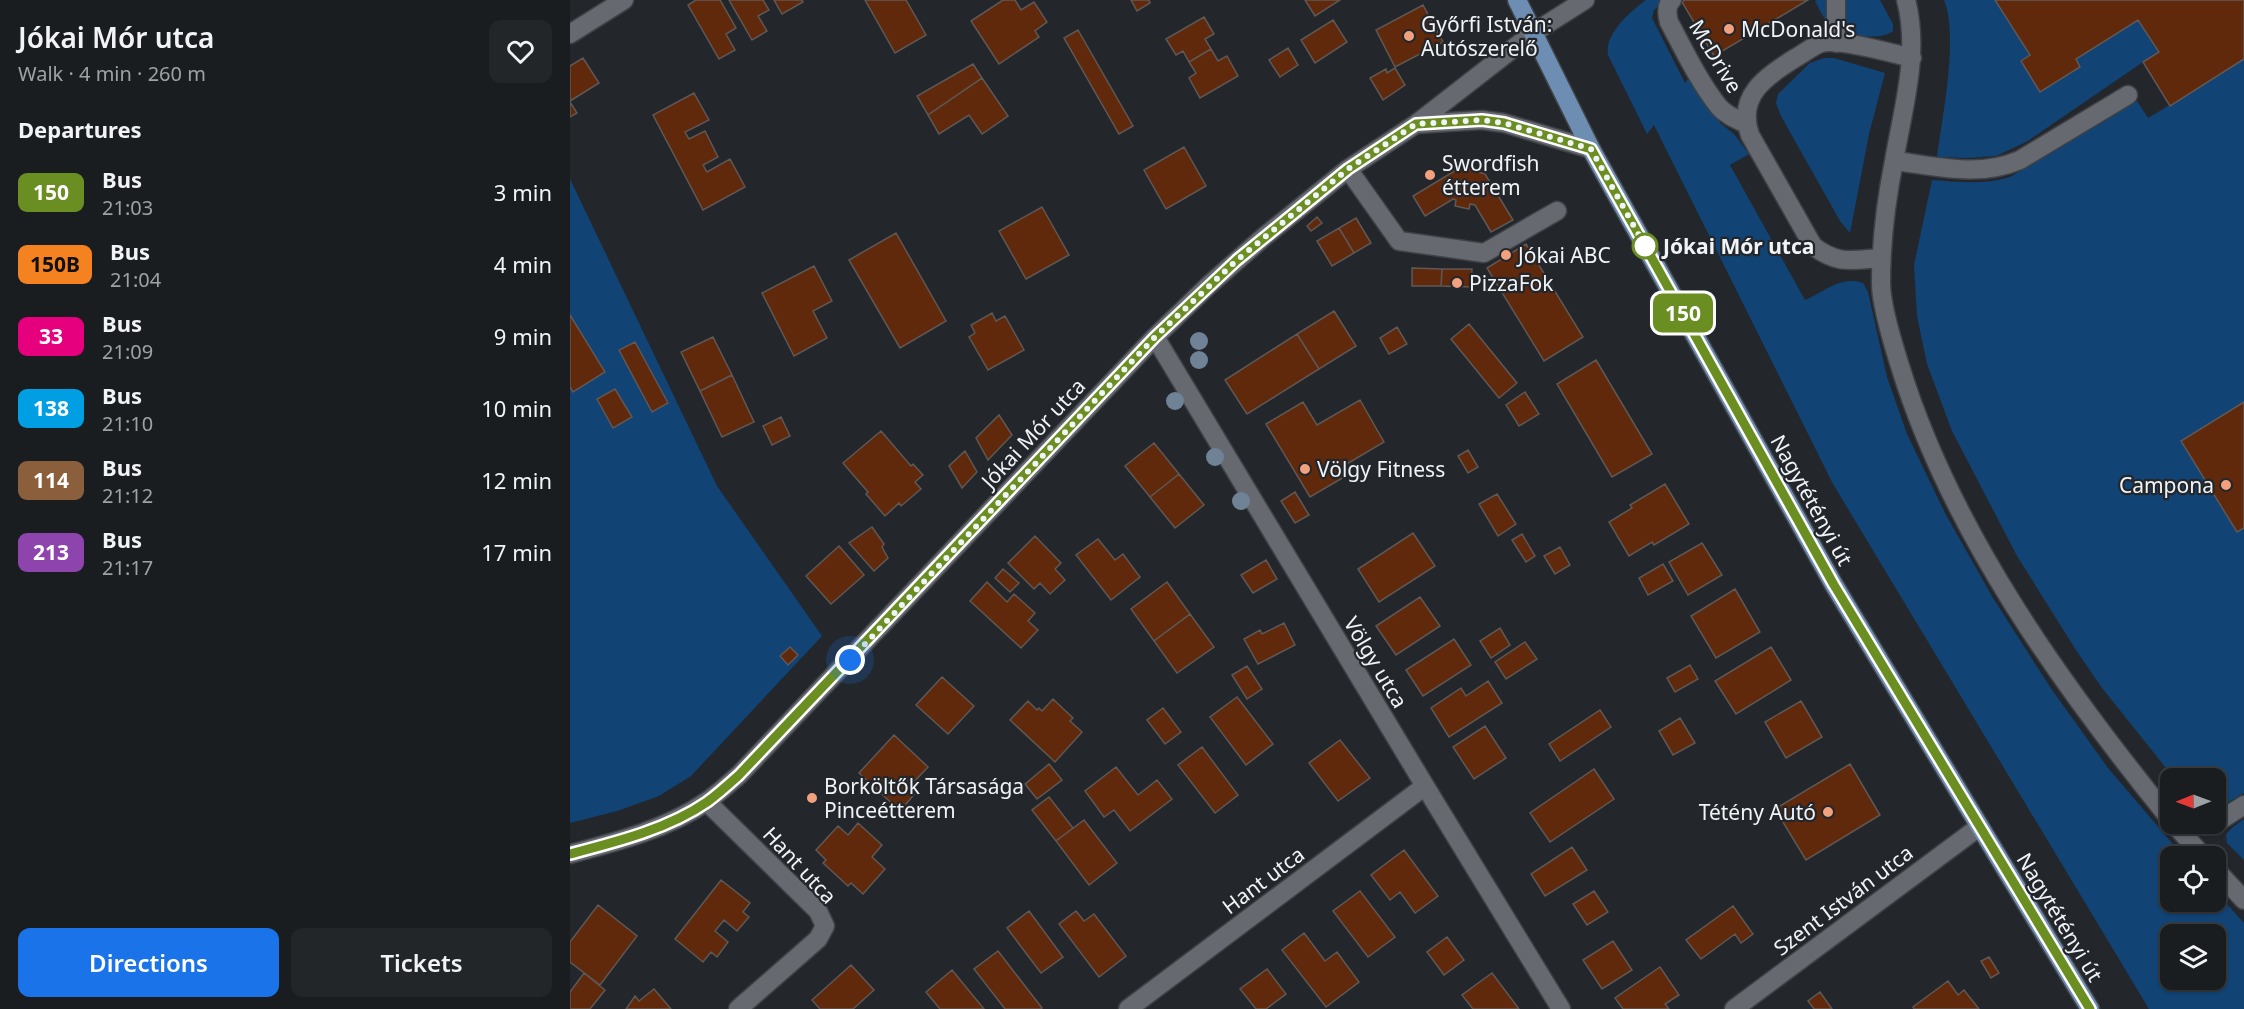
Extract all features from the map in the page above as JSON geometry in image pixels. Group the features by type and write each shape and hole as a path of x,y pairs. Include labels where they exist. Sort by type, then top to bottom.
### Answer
{"main road":[{"name":"Nagytétényi út","path":"1517,0 1591,149 1834,585 2090,1009"}],"street":[{"path":"570,34 624,0"},
{"name":"Jókai Mór utca","path":"570,854 637,834 678,818 707,802 770,745 1155,337 1257,243 1348,169 1416,124 1533,33 1584,0"},
{"name":"McDrive","path":"1672,0 1669,3 1667,15 1669,22 1699,76 1719,108 1731,118 1746,124"},
{"path":"1836,0 1836,43"},
{"path":"1906,0 1910,17 1912,58 1894,161 1881,258 1881,287 1894,348 1911,404 1930,450 2003,587 2053,664 2117,753 2160,807"},
{"path":"1881,258 1845,261 1827,257 1813,246 1750,135 1746,124 1746,109 1754,91 1774,71 1821,44 1836,43 1912,58"},
{"path":"1894,161 1960,169 1986,170 2003,167 2020,160 2128,96"},
{"path":"1416,124 1482,120 1504,123 1591,149"},
{"path":"1348,169 1399,241 1484,253 1557,211"},
{"name":"Völgy utca","path":"1155,337 1561,1009"},
{"name":"Hant utca","path":"1128,1009 1425,786"},
{"name":"Hant utca","path":"707,802 818,911 825,926 818,939 738,1009"},
{"path":"2226,816 2244,805"},
{"name":"Szent István utca","path":"1734,1009 1979,827"},
{"path":"2182,834 2193,846"},
{"path":"2188,841 2198,834"},
{"path":"2226,881 2244,900"}],"shaded area":[{"path":"1646,0 1665,0 1654,10 1652,18 1685,83 1691,75 1720,123 1734,134 1749,154 1730,165 1805,300 1840,283 1855,281 1863,283 1868,292 1887,377 1907,434 1945,513 1993,598 2050,687 2108,768 2160,829 2160,834 2164,834 2174,846 2160,846 2160,912 2226,912 2226,903 2244,923 2244,1009 2149,1009 1833,484 1654,125 1647,134 1608,55 1610,39 1626,17"},
{"path":"1880,0 1893,24 1893,31 1880,36 1861,36 1835,29 1824,17 1815,1"},
{"path":"1944,0 2244,0 2244,402 2181,441 2237,532 2244,528 2244,793 2226,803 2226,768 2166,768 2102,688 2076,650 2017,556 1952,431 1927,364 1917,316 1914,265 1932,180 1981,182 2010,177 2137,101 2148,118 2170,105 2143,62 2026,142 1996,156 1937,157 1950,55 1948,15"},
{"path":"1824,58 1834,58 1885,73 1869,134 1850,233 1840,221 1781,116 1776,103 1778,94 1810,63"},
{"path":"570,179 717,486 822,636 691,776 659,796 617,811 570,823"},
{"path":"2244,819 2244,860 2227,843 2226,834"}],"building":[{"path":"696,0 720,0 736,28 726,34 735,50 719,59 688,5"},
{"path":"729,0 763,0 769,10 758,16 767,31 752,40"},
{"path":"774,0 802,0 803,2 782,14"},
{"path":"865,0 906,0 926,35 895,53"},
{"path":"1003,0 1015,0 1021,10 1034,2 1047,22 1035,31 1039,37 999,64 971,21"},
{"path":"1131,0 1149,0 1150,3 1137,11"},
{"path":"1305,0 1340,0 1315,16"},
{"name":"McDonald's","path":"1685,0 1808,0 1714,56 1682,2"},
{"path":"1995,0 2244,0 2244,59 2170,106 2143,62 2159,52 2138,20 2076,59 2080,67 2040,92 2021,61 2030,55"},
{"name":"Győrfi István: Autószerelő","path":"1423,5 1443,42 1395,67 1376,30"},
{"path":"1204,17 1214,34 1205,39 1211,49 1189,62 1183,51 1176,55 1166,39"},
{"path":"1333,20 1347,42 1315,63 1301,40"},
{"path":"1078,30 1133,126 1119,134 1064,38"},
{"path":"1288,48 1298,65 1280,77 1269,60"},
{"path":"1211,49 1218,61 1227,56 1238,76 1200,98 1189,78 1196,73 1189,62"},
{"path":"583,58 599,83 570,101 570,66"},
{"path":"973,64 982,78 928,115 917,96"},
{"path":"1395,68 1405,85 1383,100 1370,78 1386,69 1387,73"},
{"path":"982,78 1008,116 982,134 969,115 939,134 928,115"},
{"path":"694,93 709,120 685,132 689,139 705,131 718,157 703,165 707,172 730,159 745,187 703,210 653,115"},
{"path":"570,102 577,113 570,117"},
{"path":"1184,147 1206,186 1166,209 1144,170"},
{"path":"1461,167 1485,174 1513,220 1491,232 1475,205 1470,204 1469,209 1455,206 1456,200 1453,199 1425,216 1413,196"},
{"path":"1042,207 1069,255 1026,279 999,231"},
{"path":"1317,217 1322,223 1311,231 1307,226"},
{"path":"1356,218 1371,243 1354,253 1339,228"},
{"path":"1339,228 1354,253 1332,266 1317,241"},
{"path":"896,233 946,321 900,348 849,260"},
{"path":"1526,244 1583,337 1544,361 1487,268"},
{"path":"814,266 832,301 813,311 827,338 794,356 762,293"},
{"path":"1412,268 1442,269 1441,286 1412,286"},
{"path":"1442,269 1472,269 1471,287 1441,286"},
{"path":"1334,311 1356,346 1319,369 1297,334"},
{"path":"992,313 996,321 1005,316 1024,350 988,370 969,337 975,333 971,325"},
{"path":"570,315 605,372 573,392 570,387"},
{"path":"1469,324 1517,383 1499,398 1451,339"},
{"path":"1397,327 1407,344 1389,354 1380,338"},
{"path":"1297,334 1319,369 1247,414 1225,380"},
{"path":"713,337 732,375 700,391 681,352"},
{"path":"635,342 668,403 652,412 619,350"},
{"path":"1596,360 1652,454 1612,477 1557,384"},
{"path":"732,375 754,422 722,437 700,391"},
{"path":"615,389 632,417 613,428 597,399"},
{"path":"1525,392 1539,414 1519,426 1506,405"},
{"path":"1360,400 1384,442 1345,465 1351,473 1310,497 1266,424 1303,402 1317,425"},
{"name":"Campona","path":"2244,402 2244,528 2237,532 2181,441"},
{"path":"999,415 1012,435 988,460 976,438"},
{"path":"781,417 790,436 772,445 763,426"},
{"path":"881,431 911,466 913,464 923,475 915,482 921,489 901,506 899,503 885,516 843,463"},
{"path":"1154,443 1179,474 1150,497 1125,466"},
{"path":"1468,450 1478,467 1468,473 1458,456"},
{"path":"965,451 977,472 962,488 949,466"},
{"path":"1179,474 1204,505 1175,528 1150,497"},
{"path":"1665,484 1689,524 1654,545 1652,542 1629,556 1609,522 1632,508 1630,505"},
{"path":"1295,492 1309,515 1295,523 1281,501"},
{"path":"1497,494 1516,524 1498,536 1479,504"},
{"path":"872,527 884,544 882,547 888,558 874,571 849,543"},
{"path":"1413,533 1435,566 1379,602 1358,569"},
{"path":"1522,534 1535,556 1526,562 1512,540"},
{"path":"1035,536 1061,563 1055,569 1065,580 1050,594 1040,583 1034,589 1008,563"},
{"path":"1098,539 1115,560 1123,554 1140,577 1111,600 1076,555"},
{"path":"1702,543 1722,575 1688,595 1669,562"},
{"path":"839,546 864,575 831,604 806,576"},
{"path":"1560,547 1570,565 1555,574 1544,556"},
{"path":"1266,560 1277,579 1253,593 1241,575"},
{"path":"1663,564 1673,581 1648,595 1639,578"},
{"path":"1003,569 1019,583 1010,592 995,578"},
{"path":"987,582 1007,602 1014,594 1035,613 1028,621 1038,630 1021,648 970,601"},
{"path":"1167,582 1190,614 1154,641 1131,609"},
{"path":"1735,589 1760,632 1716,658 1691,616"},
{"path":"1420,597 1440,626 1396,655 1376,626"},
{"path":"1190,614 1214,647 1177,673 1154,641"},
{"path":"1284,623 1295,645 1258,664 1244,639 1260,630 1262,634"},
{"path":"1500,628 1510,645 1491,658 1480,641"},
{"path":"1454,639 1471,665 1423,696 1406,670"},
{"path":"1525,642 1537,659 1506,679 1495,662"},
{"path":"790,647 798,655 788,665 780,656"},
{"path":"1771,647 1791,680 1736,714 1715,681"},
{"path":"1690,665 1698,679 1675,692 1667,678"},
{"path":"1247,666 1262,689 1247,699 1232,675"},
{"path":"942,677 974,706 948,734 916,705"},
{"path":"1488,681 1502,703 1449,737 1431,708 1461,688 1466,696"},
{"path":"1237,697 1273,744 1246,765 1210,717"},
{"path":"1053,699 1073,718 1070,721 1082,732 1055,762 1010,720 1028,701 1037,710 1039,708 1042,711"},
{"path":"1801,701 1822,737 1786,758 1765,722"},
{"path":"1163,708 1181,732 1165,744 1147,720"},
{"path":"1600,710 1611,727 1560,761 1549,744"},
{"path":"1680,718 1695,743 1673,755 1659,731"},
{"path":"1485,726 1506,758 1474,779 1453,747"},
{"path":"894,735 928,767 911,785 917,791 900,811 859,773"},
{"path":"1340,740 1370,778 1338,801 1309,763"},
{"path":"1202,747 1238,795 1215,813 1178,765"},
{"path":"1049,764 1062,780 1037,799 1025,784"},
{"name":"Tétény Autó","path":"1850,764 1880,815 1806,860 1775,809"},
{"path":"1116,767 1138,795 1157,780 1172,799 1130,831 1114,810 1104,817 1085,791"},
{"path":"1594,769 1614,799 1550,842 1530,813"},
{"path":"1049,797 1073,828 1056,841 1032,810"},
{"path":"1084,820 1117,863 1089,885 1056,841"},
{"path":"858,823 882,845 872,857 885,869 863,894 851,883 848,886 823,863 826,860 816,850 838,826 848,835"},
{"path":"1572,847 1587,870 1545,896 1531,874"},
{"path":"1404,850 1438,896 1415,913 1400,892 1390,900 1371,875"},
{"path":"721,880 750,903 743,912 749,917 737,931 724,920 715,931 728,942 717,957 711,952 703,962 675,939"},
{"path":"1360,891 1395,937 1368,957 1333,911"},
{"path":"1594,891 1608,912 1587,925 1573,904"},
{"path":"598,905 637,936 600,985 570,962 570,942"},
{"path":"1733,906 1753,934 1741,943 1735,934 1701,959 1686,940"},
{"path":"1029,911 1063,957 1041,973 1007,928"},
{"path":"1076,911 1084,921 1094,914 1126,956 1099,977 1059,924"},
{"path":"1304,933 1325,961 1337,952 1359,982 1326,1007 1282,950"},
{"path":"1447,937 1464,960 1444,975 1427,952"},
{"path":"1613,941 1632,970 1602,989 1583,960"},
{"path":"998,951 1041,1009 1005,1009 974,969"},
{"path":"1989,957 1999,973 1991,978 1981,961"},
{"path":"851,965 874,990 853,1009 820,1009 812,1000"},
{"path":"1660,967 1679,995 1665,1004 1669,1009 1623,1009 1615,998"},
{"path":"1267,969 1286,994 1266,1009 1256,1009 1240,989"},
{"path":"952,970 984,1009 940,1009 926,992"},
{"path":"584,973 605,990 590,1009 570,1009 570,992"},
{"path":"1492,973 1519,1009 1473,1009 1462,995"},
{"path":"1948,981 1958,995 1964,990 1979,1009 1914,1009 1913,1007"},
{"path":"654,989 671,1009 626,1009 635,996 639,1001"},
{"path":"1820,992 1832,1009 1814,1009 1808,1001"}],"bus line":[{"name":"150","path":"570,854 637,834 678,818 707,802 739,775 770,745 1155,337 1237,260 1348,169 1416,124 1482,120 1504,123 1591,149 1834,585 2090,1009"}],"place":[{"name":"McDonald's","path":"1729,29"},
{"name":"Győrfi István: Autószerelő","path":"1409,36"},
{"name":"Swordfish étterem","path":"1430,175"},
{"name":"Jókai Mór utca","path":"1645,246"},
{"name":"Jókai ABC","path":"1506,255"},
{"name":"PizzaFok","path":"1457,283"},
{"name":"Völgy Fitness","path":"1305,469"},
{"name":"Campona","path":"2226,485"},
{"name":"Borköltők Társasága Pinceétterem","path":"812,798"},
{"name":"Tétény Autó","path":"1828,812"}],"route":[{"path":"850,660 1155,337 1209,285 1348,169 1416,124 1482,120 1504,123 1591,149 1645,246"}]}
